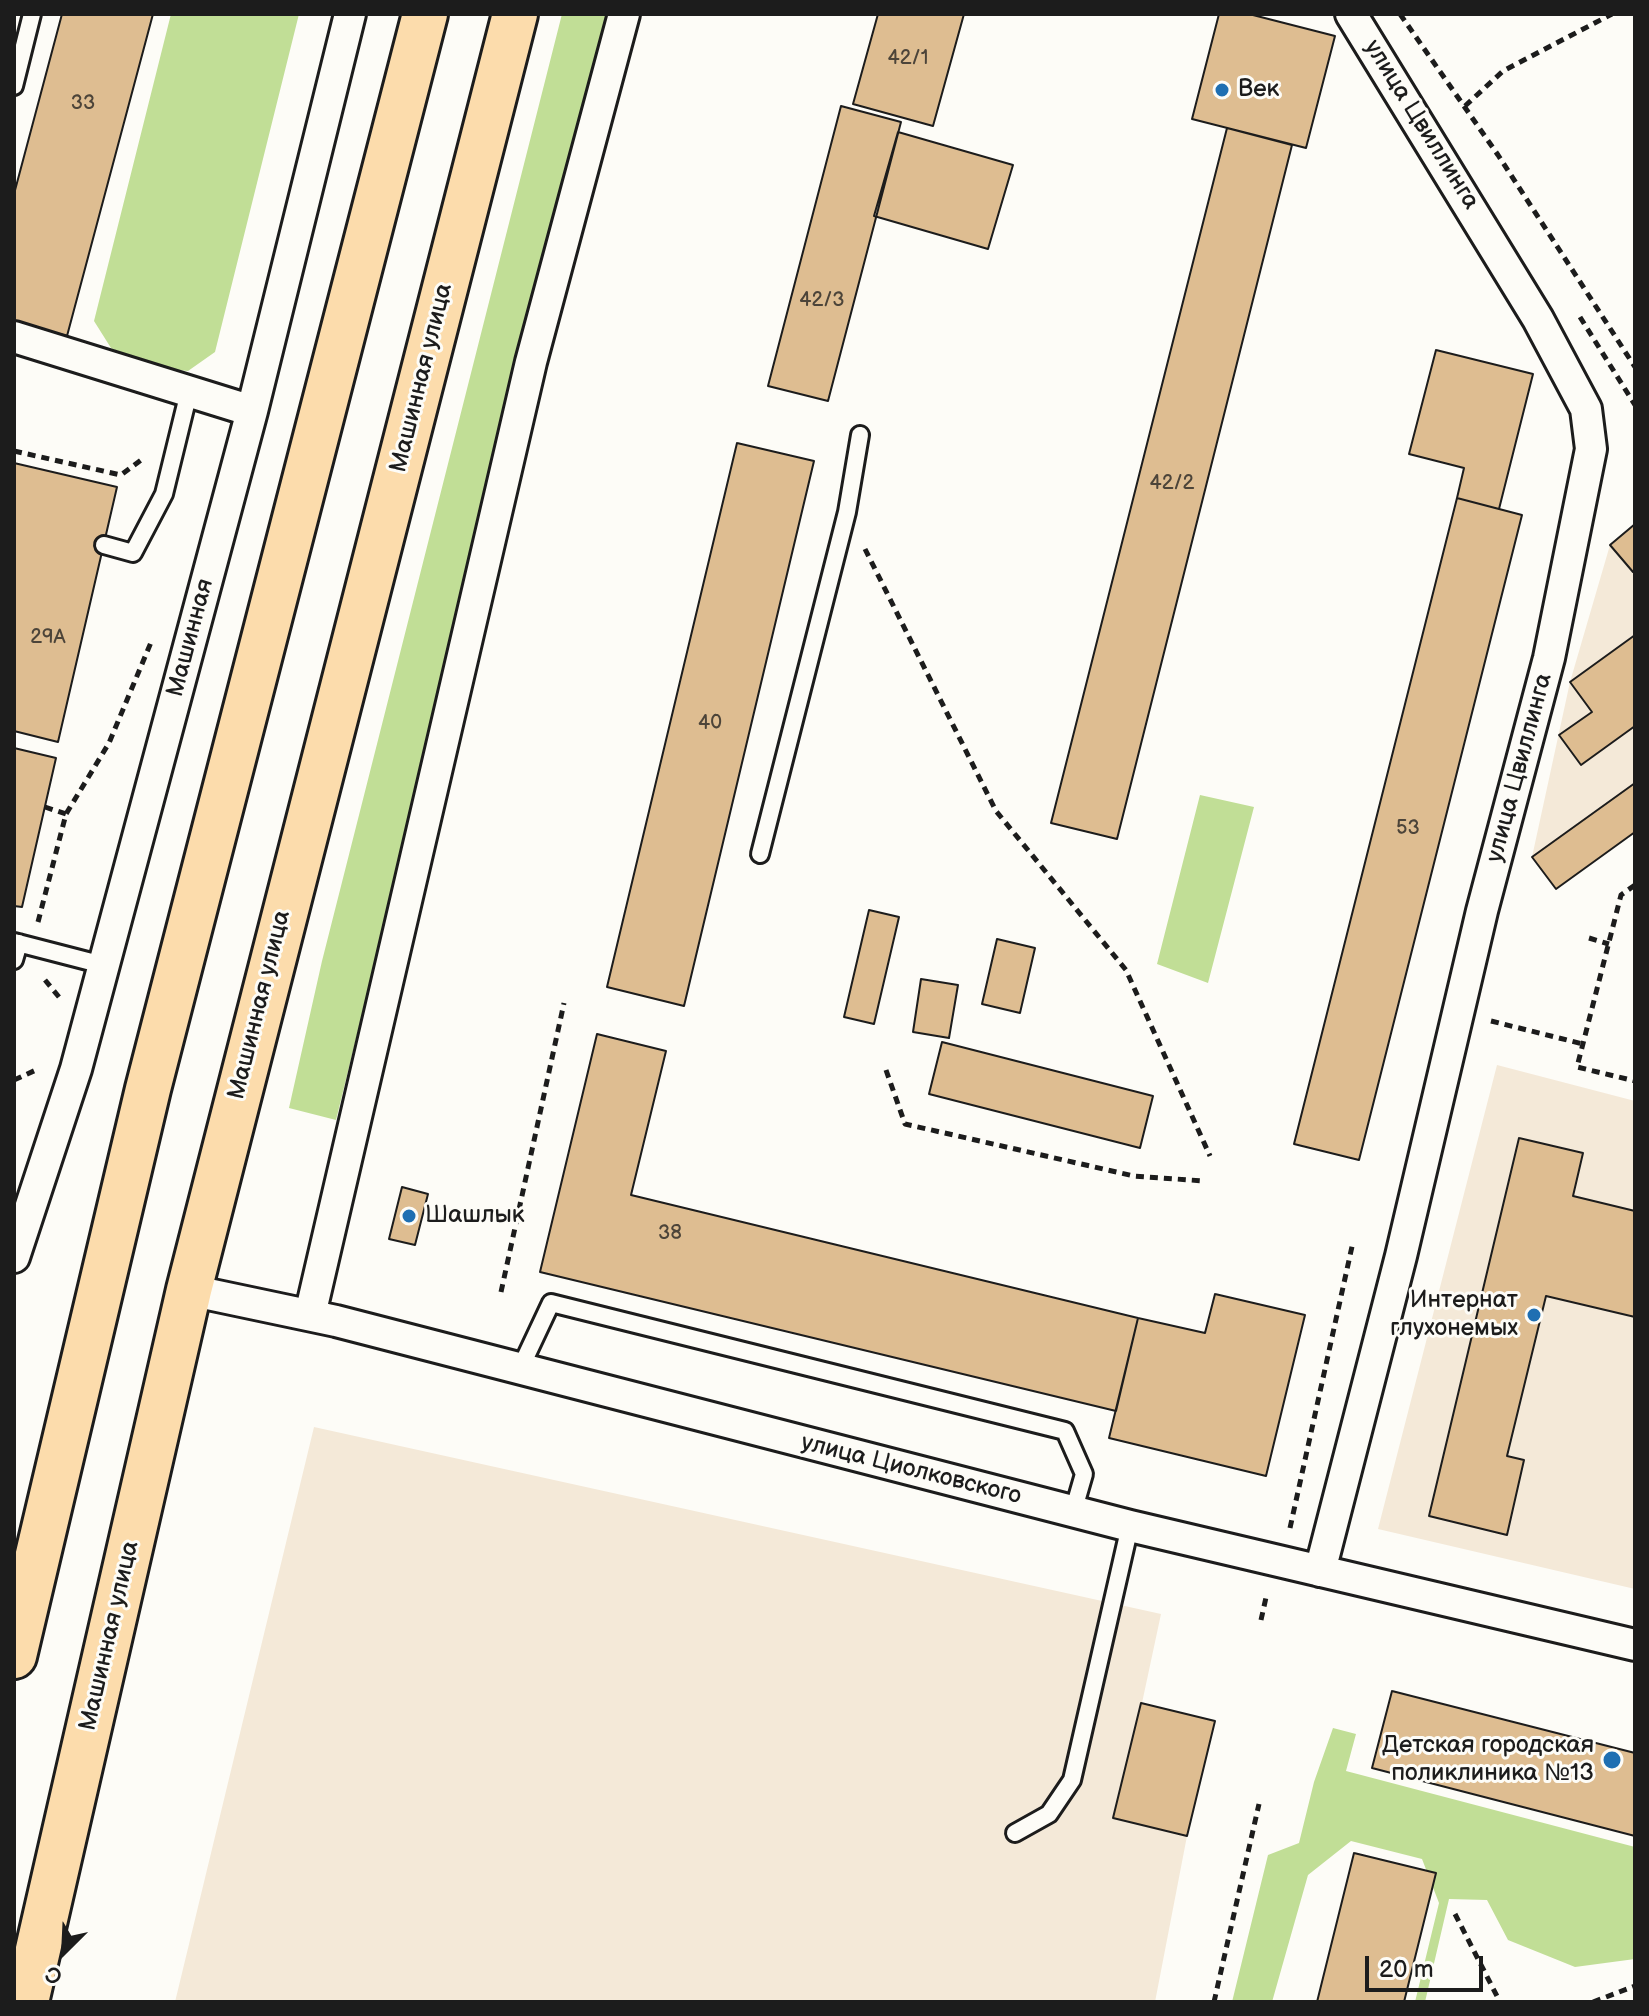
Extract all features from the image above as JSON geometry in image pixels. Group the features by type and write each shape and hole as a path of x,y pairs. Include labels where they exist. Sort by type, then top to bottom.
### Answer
{"main road":[{"path":"14,1656 148,1089 425,14"},
{"name":"Машинная улица","path":"26,2002 189,1290 515,14"}],"street":[{"name":"Машинная","path":"14,1257 76,1069 252,411 350,14"},
{"path":"310,1315 531,362 624,14"},
{"name":"улица Цвиллинга","path":"1320,1571 1401,1256 1457,1012 1549,658 1591,449 1586,409 1538,319 1351,14"},
{"path":"14,337 252,411"},
{"name":"улица Циолковского","path":"189,1290 310,1315 1130,1526 1635,1645"}],"lane":[{"path":"14,86 32,14"},
{"path":"104,545 133,553 164,494 189,392"},
{"path":"760,854 847,512 860,435"},
{"path":"14,960 16,942 103,965"},
{"path":"520,1369 551,1303 1065,1431 1084,1474 1073,1512"},
{"path":"1015,1833 1049,1814 1072,1780 1130,1526"}],"path":[{"path":"1400,14 1465,106 1635,367"},
{"path":"1465,106 1503,71 1612,14"},
{"path":"14,451 121,475 148,455 172,461"},
{"path":"847,512 996,811 1126,970 1210,1156"},
{"path":"45,807 66,814"},
{"path":"1635,885 1621,895 1577,1067 1635,1081"},
{"path":"1589,938 1609,944"},
{"path":"501,1292 564,1003"},
{"path":"1457,1012 1583,1044"},
{"path":"14,1080 34,1073 39,1066"},
{"path":"886,1070 905,1124 1134,1176 1204,1181"},
{"path":"1261,1620 1274,1561 1291,1524 1353,1242"},
{"path":"1214,2002 1259,1804"},
{"path":"1455,1914 1500,2002"},
{"path":"1593,2002 1635,1986"}],"shaded area":[{"path":"1635,524 1635,832 1556,889 1532,857 1570,682 1610,545"},
{"name":"Интернат глухонемых","path":"1497,1065 1635,1101 1635,1589 1378,1529"},
{"path":"314,1427 1161,1614 1142,1703 1215,1721 1187,1836 1155,2002 175,2002"}],"green space":[{"path":"171,14 299,14 215,352 188,371 147,367 111,348 94,321"},
{"path":"562,14 608,14 336,1120 289,1108 322,961"},
{"path":"1200,795 1254,807 1208,983 1157,964"},
{"path":"1333,1728 1356,1734 1346,1771 1635,1847 1635,1959 1575,1967 1508,1940 1487,1900 1449,1899 1425,2002 1415,2002 1439,1903 1422,1859 1351,1841 1308,1875 1272,2002 1232,2002 1268,1855 1299,1843 1314,1782"}],"building":[{"path":"62,14 153,14 67,336 14,322 14,194"},
{"path":"878,14 964,14 933,126 853,104"},
{"path":"1219,14 1249,14 1335,36 1306,148 1192,119"},
{"path":"841,106 901,122 828,401 768,386"},
{"path":"1227,128 1292,145 1117,839 1051,823"},
{"path":"898,132 1013,165 988,249 874,216"},
{"path":"1436,350 1533,374 1499,509 1457,498 1464,468 1409,454"},
{"path":"737,443 814,461 684,1006 607,987"},
{"path":"14,463 117,487 58,742 14,731"},
{"path":"1457,498 1522,515 1359,1160 1294,1144"},
{"path":"1635,524 1635,571 1633,572 1610,545"},
{"path":"1635,635 1635,726 1581,765 1559,735 1592,712 1570,682"},
{"path":"14,748 56,758 22,907 14,906"},
{"path":"1635,783 1635,832 1556,889 1532,857"},
{"path":"869,910 899,917 874,1024 844,1017"},
{"path":"997,939 1035,948 1020,1013 982,1004"},
{"path":"921,979 958,985 949,1038 913,1032"},
{"path":"597,1034 666,1051 631,1195 1138,1318 1116,1411 540,1272"},
{"path":"942,1042 1153,1096 1140,1148 929,1094"},
{"path":"1519,1138 1583,1153 1573,1196 1635,1211 1635,1317 1546,1296 1507,1456 1524,1460 1507,1535 1429,1516"},
{"name":"Шашлык","path":"402,1187 428,1194 415,1245 389,1239"},
{"path":"1215,1294 1305,1315 1266,1476 1109,1438 1138,1318 1205,1333"},
{"path":"1392,1691 1635,1753 1635,1836 1372,1768"},
{"path":"1141,1703 1215,1721 1187,1836 1113,1818"},
{"path":"1354,1853 1436,1873 1404,2002 1317,2002"}],"place":[{"name":"Век","path":"1222,90"},
{"name":"Шашлык","path":"409,1216"},
{"name":"Интернат глухонемых","path":"1534,1315"},
{"name":"Детская городская поликлиника №13","path":"1612,1760"}]}
